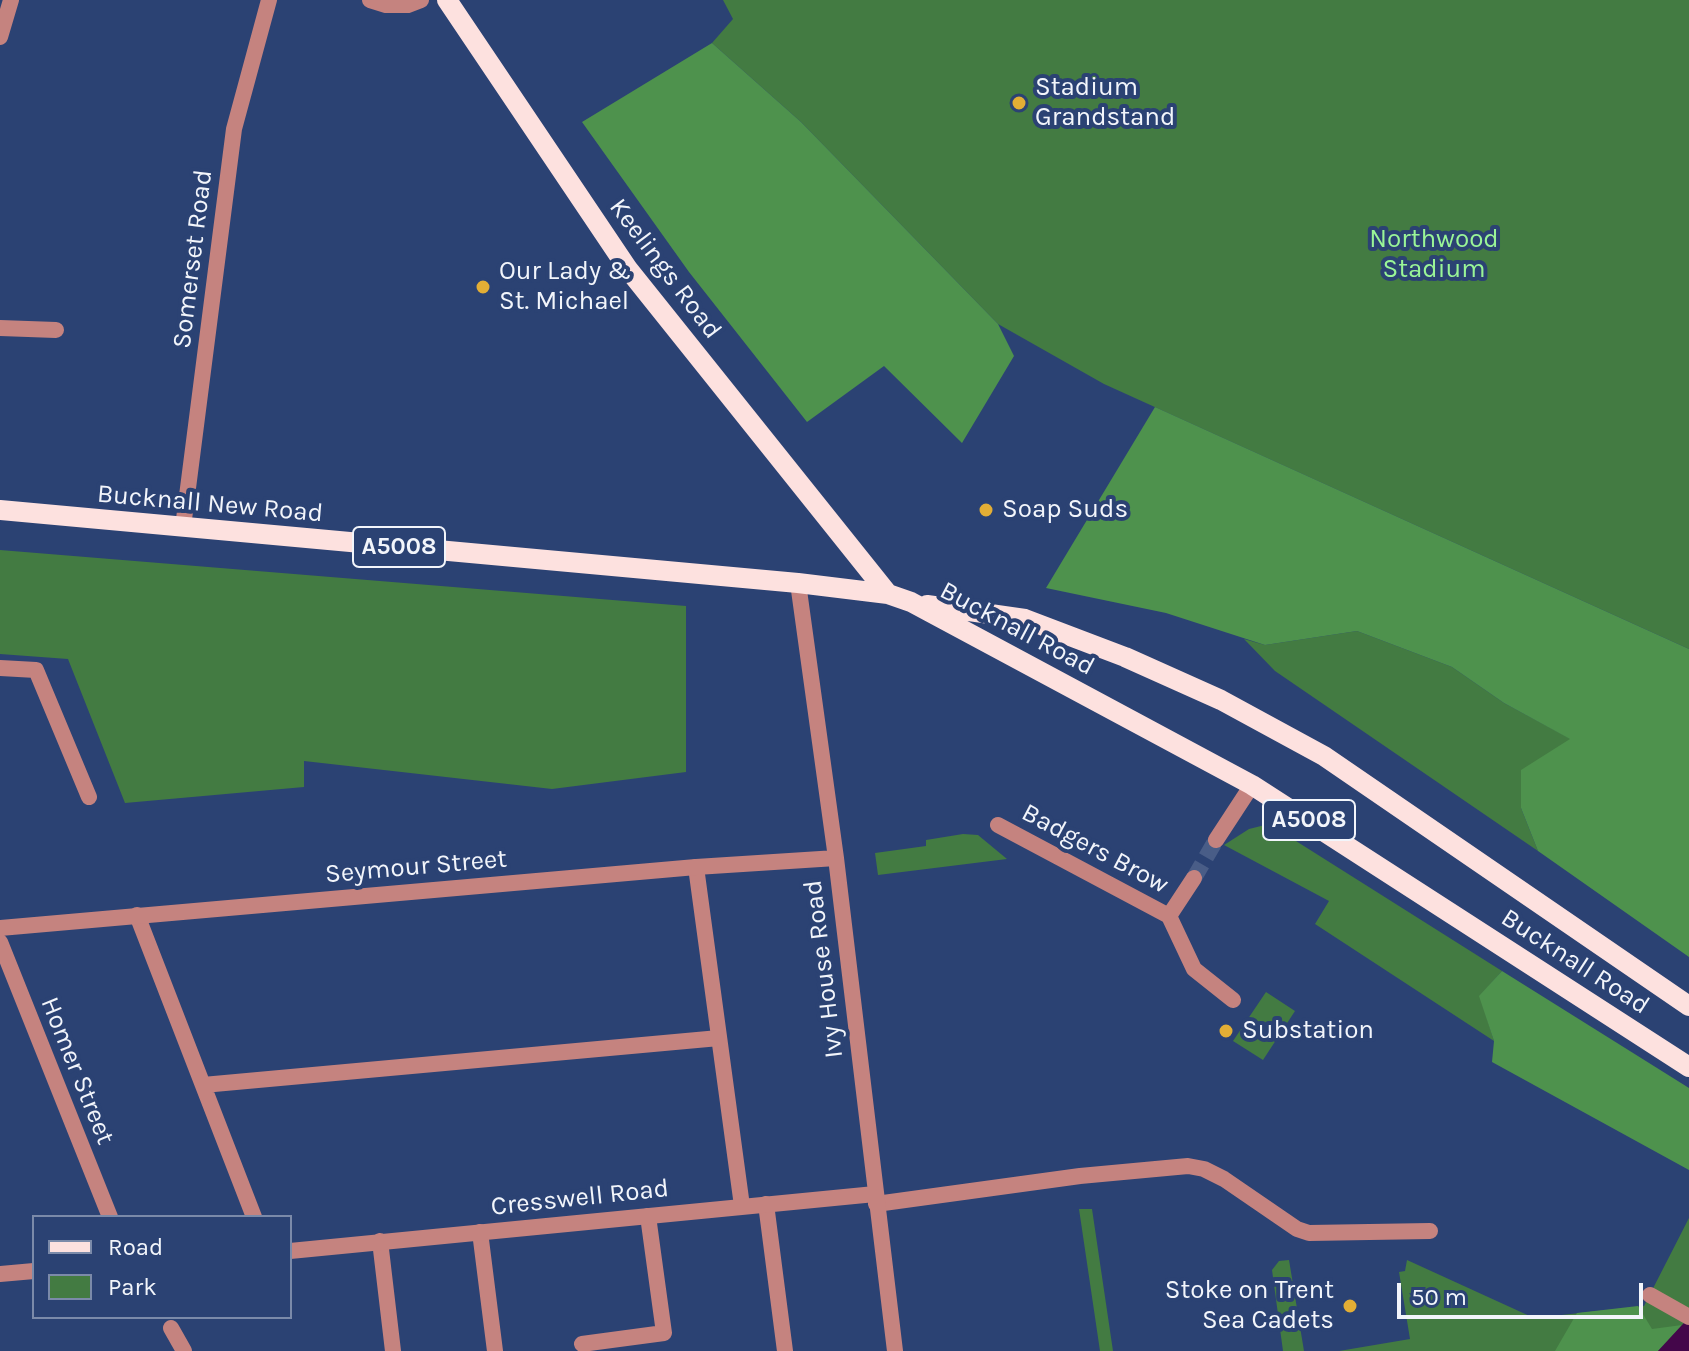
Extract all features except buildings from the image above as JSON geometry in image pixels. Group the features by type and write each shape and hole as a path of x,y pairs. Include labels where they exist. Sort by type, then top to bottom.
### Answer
{"main road":[{"name":"Keelings Road","path":"447,0 628,269 888,594"},
{"name":"Bucknall New Road","path":"0,510 798,583"},
{"name":"A5008","path":"798,583 888,594 911,602"},
{"name":"Bucknall Road","path":"911,602 1252,785 1689,1067"},
{"name":"Bucknall Road","path":"911,602 1025,619 1125,657 1221,700 1324,756 1689,1006"}],"street":[{"path":"0,37 11,0"},
{"name":"Somerset Road","path":"183,527 234,129 269,0"},
{"path":"370,0 386,5 408,5 421,0"},
{"path":"0,328 56,330"},
{"name":"Ivy House Road","path":"798,583 836,858 895,1351"},
{"path":"0,668 36,670 89,797"},
{"path":"1216,840 1252,785"},
{"name":"Badgers Brow","path":"998,825 1169,916 1194,969 1233,1000"},
{"name":"Seymour Street","path":"0,928 696,867 836,858"},
{"path":"696,867 742,1206"},
{"name":"Badgers Brow","path":"1169,916 1194,878"},
{"path":"137,915 253,1215"},
{"name":"Homer Street","path":"0,942 109,1215"},
{"path":"203,1085 719,1038"},
{"name":"Cresswell Road","path":"292,1251 742,1206 875,1199 1188,1166 1204,1169 1224,1179 1297,1229 1309,1233 1430,1231"},
{"path":"766,1204 785,1351"},
{"path":"582,1344 664,1333 648,1216"},
{"path":"480,1232 495,1351"},
{"path":"380,1241 393,1351"},
{"path":"0,1274 32,1271"},
{"path":"1650,1295 1689,1317"},
{"path":"168,1323 184,1351"}],"green space":[{"name":"Northwood Stadium","path":"723,0 1689,0 1689,649 1104,384 998,324 801,122 712,43 733,19"},
{"path":"712,43 801,122 998,324 1014,356 962,443 884,366 807,422 689,272 582,122"},
{"path":"1155,407 1689,649 1689,957 1538,851 1521,808 1521,770 1570,739 1504,703 1452,667 1357,631 1265,645 1166,613 1046,588"},
{"path":"0,550 686,606 686,772 552,789 304,761 304,787 125,803 68,659 0,654"},
{"path":"1357,631 1452,667 1504,703 1571,739 1521,808 1538,851 1275,671 1244,639 1265,645"},
{"path":"1269,824 1502,971 1480,996 1494,1041 1315,924 1329,901 1224,845 1249,829"},
{"path":"963,834 978,835 1007,859 878,875 875,853 926,846 926,840"},
{"path":"1502,971 1689,1088 1689,1170 1492,1062 1494,1041 1479,996"},
{"path":"1266,992 1295,1011 1263,1060 1233,1041"},
{"path":"1079,1209 1092,1209 1113,1351 1100,1351"},
{"path":"1689,1218 1689,1318 1658,1351 1339,1351 1410,1339 1399,1272 1405,1271 1407,1260 1534,1318 1644,1306"},
{"path":"1289,1260 1304,1351 1283,1351 1272,1270 1279,1261"},
{"path":"1638,1306 1652,1329 1682,1325 1658,1351 1555,1351 1577,1313"}],"shaded area":[{"path":"1689,1318 1689,1351 1658,1351 1682,1325"}],"tunnel":[{"path":"1194,878 1216,840"}],"place":[{"name":"Stadium Grandstand","path":"1019,103"},
{"name":"Our Lady & St. Michael","path":"483,287"},
{"name":"Soap Suds","path":"986,510"},
{"name":"Substation","path":"1226,1031"},
{"name":"Stoke on Trent Sea Cadets","path":"1350,1306"}]}
